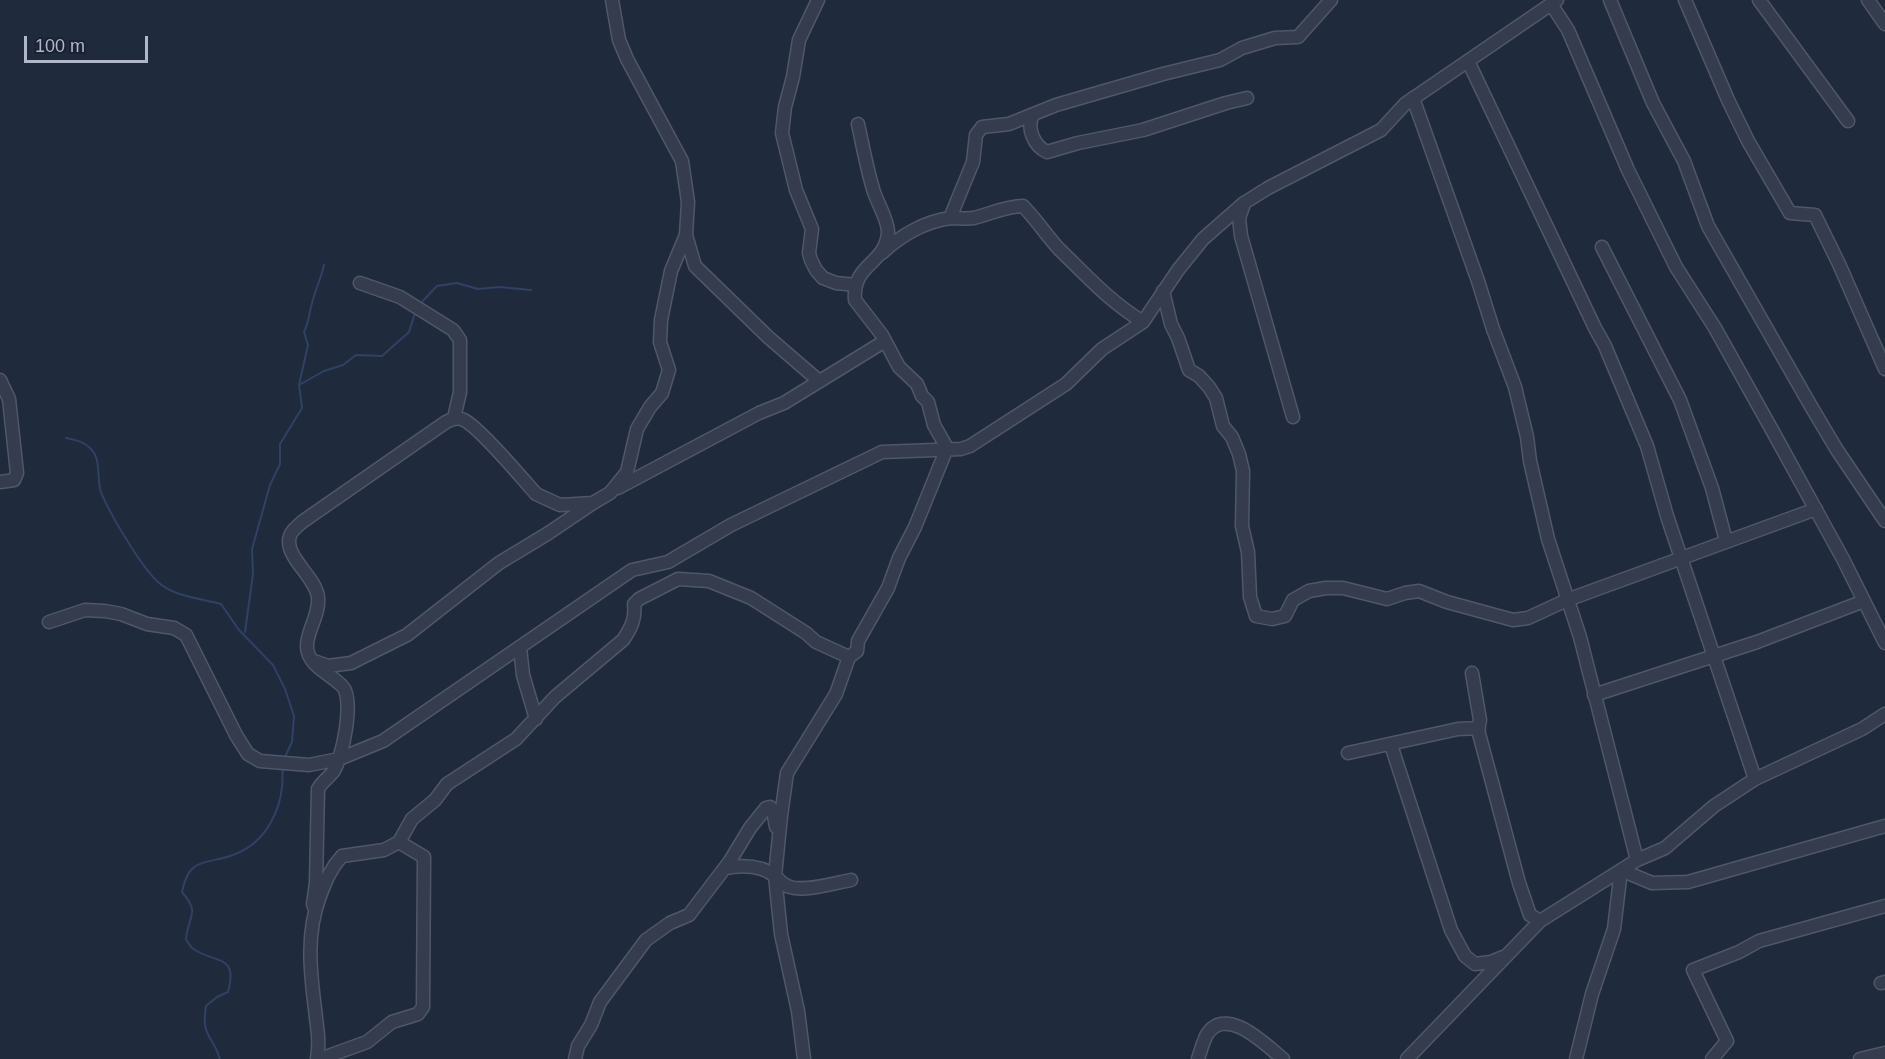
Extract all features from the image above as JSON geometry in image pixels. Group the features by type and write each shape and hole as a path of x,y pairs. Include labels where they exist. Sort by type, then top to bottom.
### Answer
{"street":[{"path":"610,492 627,472 637,429 650,407 662,393 669,370 660,342 661,320 671,271 686,235 688,202 682,161 627,59 620,40 612,0"},
{"path":"818,0 799,40 782,133 796,190 812,229 809,253 811,260 823,278 836,283 856,285"},
{"path":"950,218 973,162 976,135 982,127 1009,124 1056,105 1221,60 1242,48 1275,38 1298,37 1331,0"},
{"path":"1610,0 1653,103 1684,161 1708,226 1837,450 1885,521"},
{"path":"1685,0 1728,100 1790,213 1815,215 1885,369"},
{"path":"1759,0 1848,121"},
{"path":"1868,0 1885,24"},
{"path":"49,622 85,610 105,611 121,614 147,624 174,628 186,635 248,754 260,761 309,765 339,759 383,741 632,570 668,562 731,525 882,452 961,449 970,446 1016,417 1066,384 1102,350 1143,322 1163,291 1203,239 1244,203 1268,188 1381,130 1413,98 1554,2 1628,170 1676,267 1714,328 1816,509 1885,643"},
{"path":"1468,62 1627,396 1647,446 1712,656 1755,779"},
{"path":"1033,114 1030,120 1034,140 1041,149 1047,152 1143,129 1247,98"},
{"path":"1413,98 1515,387 1548,539 1580,637 1638,860"},
{"path":"858,124 874,193 888,231 882,253"},
{"path":"1244,203 1239,218 1240,236 1293,417"},
{"path":"947,448 934,425 928,402 922,396 917,384 899,367 885,341 855,300 856,285 864,268 890,245 915,229 950,218 972,218 1015,206 1023,206 1094,285 1118,306 1143,322"},
{"path":"686,235 695,266 703,275 768,338 819,381"},
{"path":"1602,247 1680,400 1712,488 1726,541"},
{"path":"360,283 400,297 453,330 460,340 460,393 454,418"},
{"path":"1163,291 1171,324 1189,370 1199,376 1216,398 1223,426 1232,437 1239,454 1243,471 1242,526 1248,552 1250,597 1256,616 1272,619 1285,616 1293,600 1309,591 1343,588 1387,599 1419,591 1447,602 1513,620 1528,618 1567,600 1816,509"},
{"path":"312,660 328,666 351,663 407,635 499,563 548,534 610,492 759,413 784,403 885,341"},
{"path":"0,380 9,399 17,473 14,480 0,482"},
{"path":"315,910 313,904 316,883 318,789 334,771 339,759 347,722 347,694 342,686 326,675 312,660 307,646 319,599 316,587 294,557 289,545 290,535 302,522 454,418 464,420 477,430 536,494 560,505 593,504"},
{"path":"804,1059 798,1011 781,934 775,876 788,772 836,694 849,657 857,651 858,641 888,588 947,448"},
{"path":"399,842 424,857 423,1007 418,1014 392,1022 367,1042 319,1059 320,1039 309,941 315,910 329,872 342,856 384,850 399,842 412,819 435,801 447,784 516,739 555,697 623,640 631,630 636,617 634,604 639,599 678,579 709,581 736,591 796,626 816,642 849,657"},
{"path":"1594,695 1757,642 1864,601"},
{"path":"520,646 524,675 536,719"},
{"path":"1472,673 1480,720 1479,728 1519,883 1530,915 1540,921"},
{"path":"1407,1059 1540,921 1638,860 1665,848 1714,806 1755,779 1862,729 1885,714"},
{"path":"1348,753 1458,729 1479,728"},
{"path":"1391,745 1451,930 1465,956 1474,964 1491,962 1505,956"},
{"path":"575,1059 600,1002 646,940 670,923 689,915 766,808 770,807 773,810 778,841"},
{"path":"1621,870 1652,883 1688,882 1885,826"},
{"path":"725,868 757,867 775,876 781,884 793,888 851,880"},
{"path":"1576,1059 1592,994 1614,929 1621,870"},
{"path":"1712,1059 1727,1041 1693,970 1739,952 1759,940 1885,906"},
{"path":"1198,1059 1207,1034 1219,1026 1235,1024 1254,1034 1278,1057"},
{"path":"1860,1059 1885,1053"}],"waterway":[{"path":"245,632 253,574 252,549 270,485 280,464 280,444 302,408 299,385 308,345 304,332 324,265"},
{"path":"419,305 437,286 457,283 478,289 499,287 531,290"},
{"path":"299,385 324,371 343,365 356,355 382,356 409,332 415,313"},
{"path":"66,438 79,441 91,449 98,464 101,492 105,501 126,539 150,574 171,590 221,604 239,630 273,665 285,689 294,716 292,742 284,759"},
{"path":"220,1059 206,1030 206,1006 228,992 230,972 224,962 195,950 186,939 192,910 188,899 182,892 185,880 194,867 239,852 264,833 278,805 283,768"}]}
